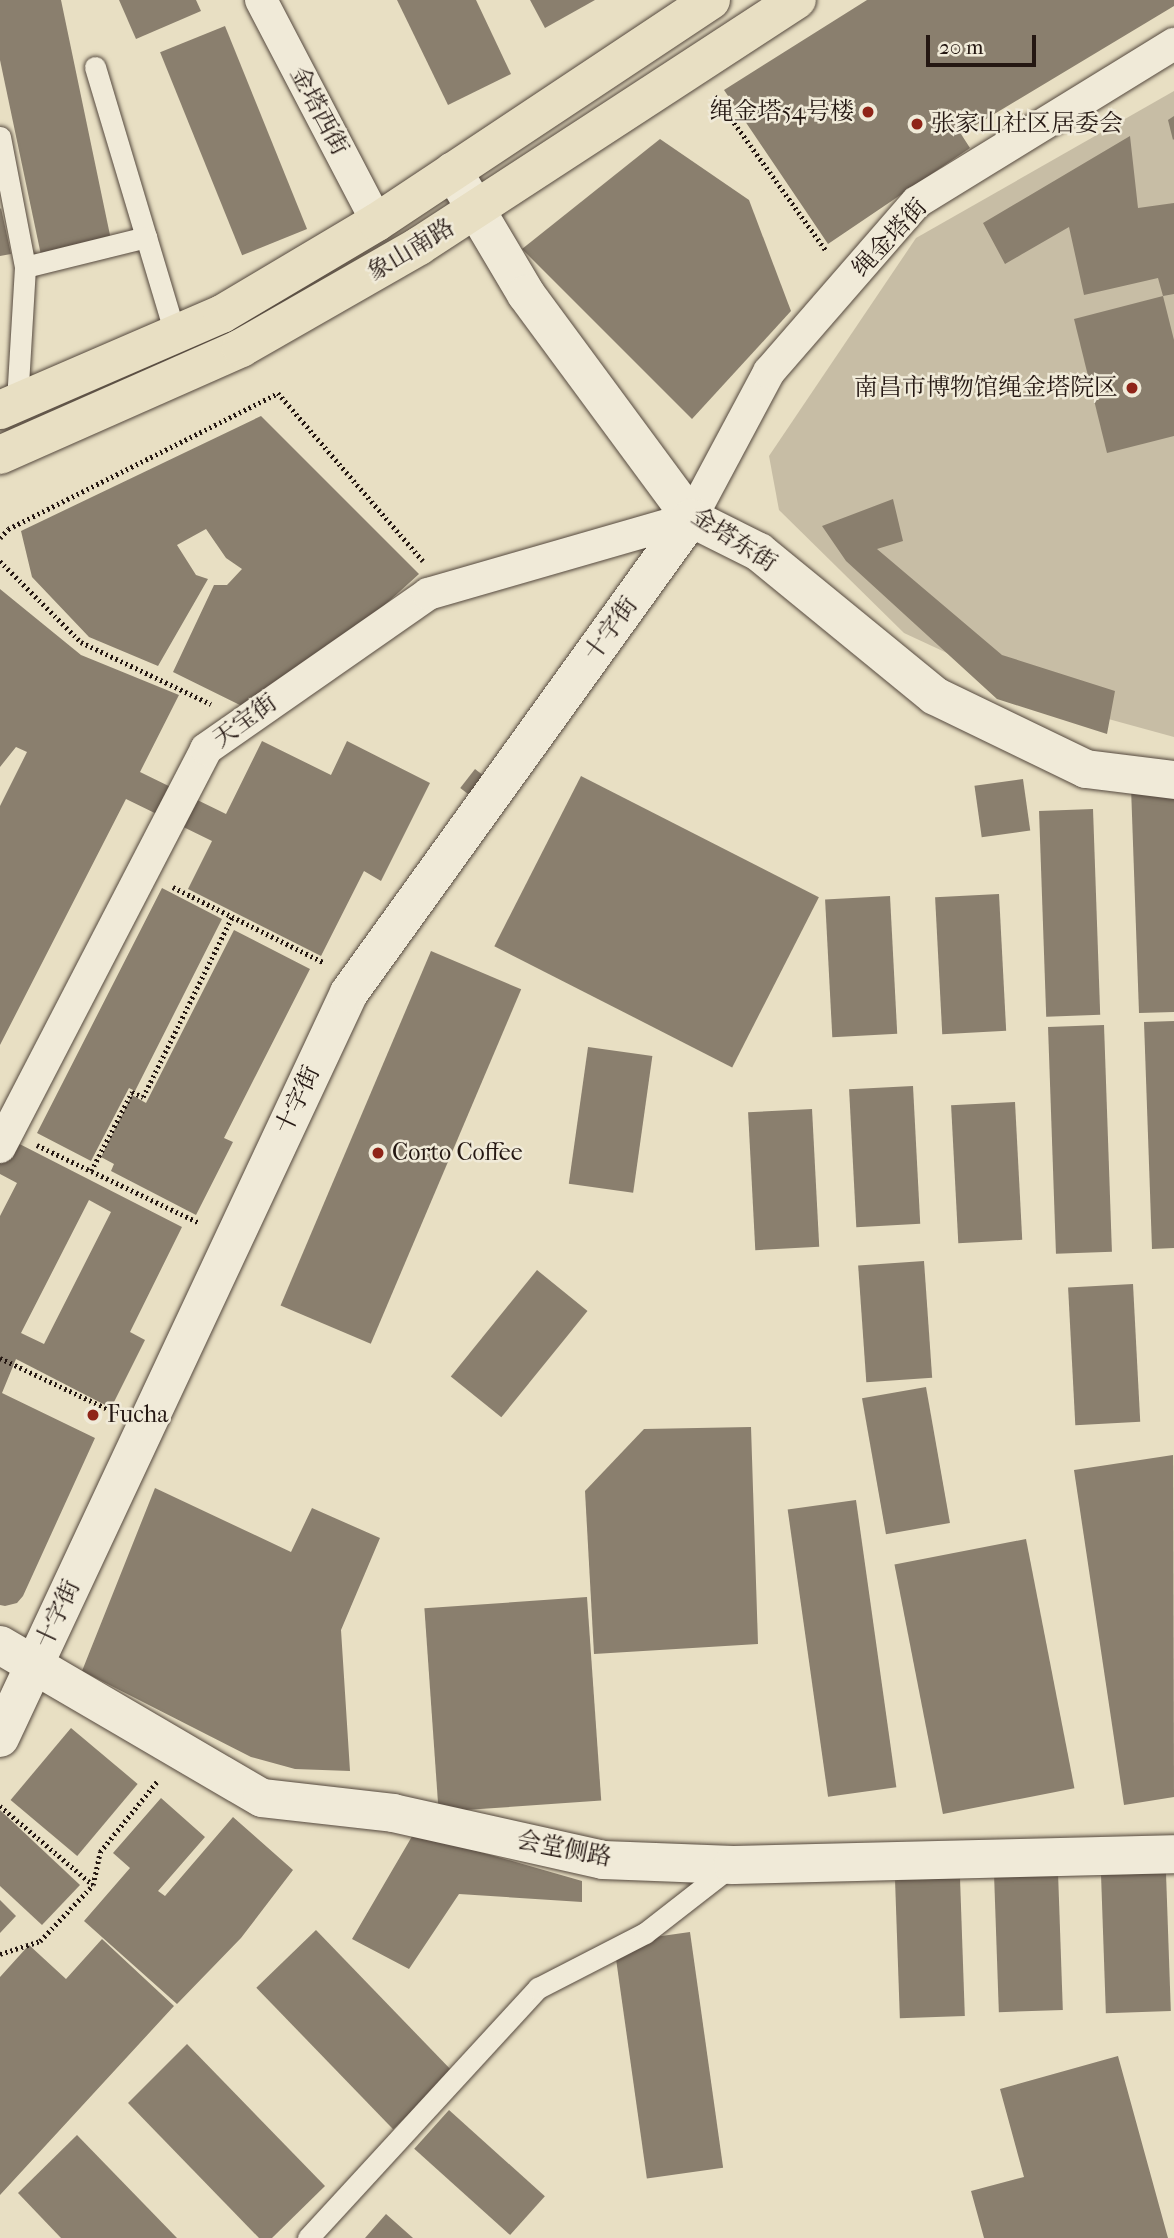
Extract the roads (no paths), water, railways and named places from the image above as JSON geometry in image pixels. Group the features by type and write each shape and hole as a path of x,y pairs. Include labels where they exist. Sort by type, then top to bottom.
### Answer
{"main road":[{"name":"象山南路","path":"6,402 222,314 368,205 453,171 710,0"},
{"name":"象山南路","path":"0,455 241,348 476,210 797,0"}],"street":[{"name":"金塔西街","path":"261,0 368,205"},
{"name":"绳金塔街","path":"691,518 769,372 917,202 1174,44"},
{"name":"金塔东街","path":"453,171 526,294 691,518 759,552 935,696 1086,769 1174,780"},
{"path":"6,402 38,438"},
{"name":"天宝街","path":"4,1139 206,749 428,594 691,518"},
{"name":"十字街","path":"0,1738 349,993 691,518"},
{"name":"会堂侧路","path":"0,1644 33,1667 262,1798 394,1814 603,1860 733,1865 1174,1854"}],"lane":[{"path":"95,66 175,334"},
{"path":"0,138 25,267 6,402"},
{"path":"25,267 146,237"},
{"path":"308,2238 538,1988 645,1933 733,1865"}],"place":[{"name":"绳金塔54号楼","path":"868,112"},
{"name":"张家山社区居委会","path":"917,124"},
{"name":"南昌市博物馆绳金塔院区","path":"1132,388"},
{"name":"Corto Coffee","path":"378,1153"},
{"name":"Fucha","path":"93,1415"}]}
